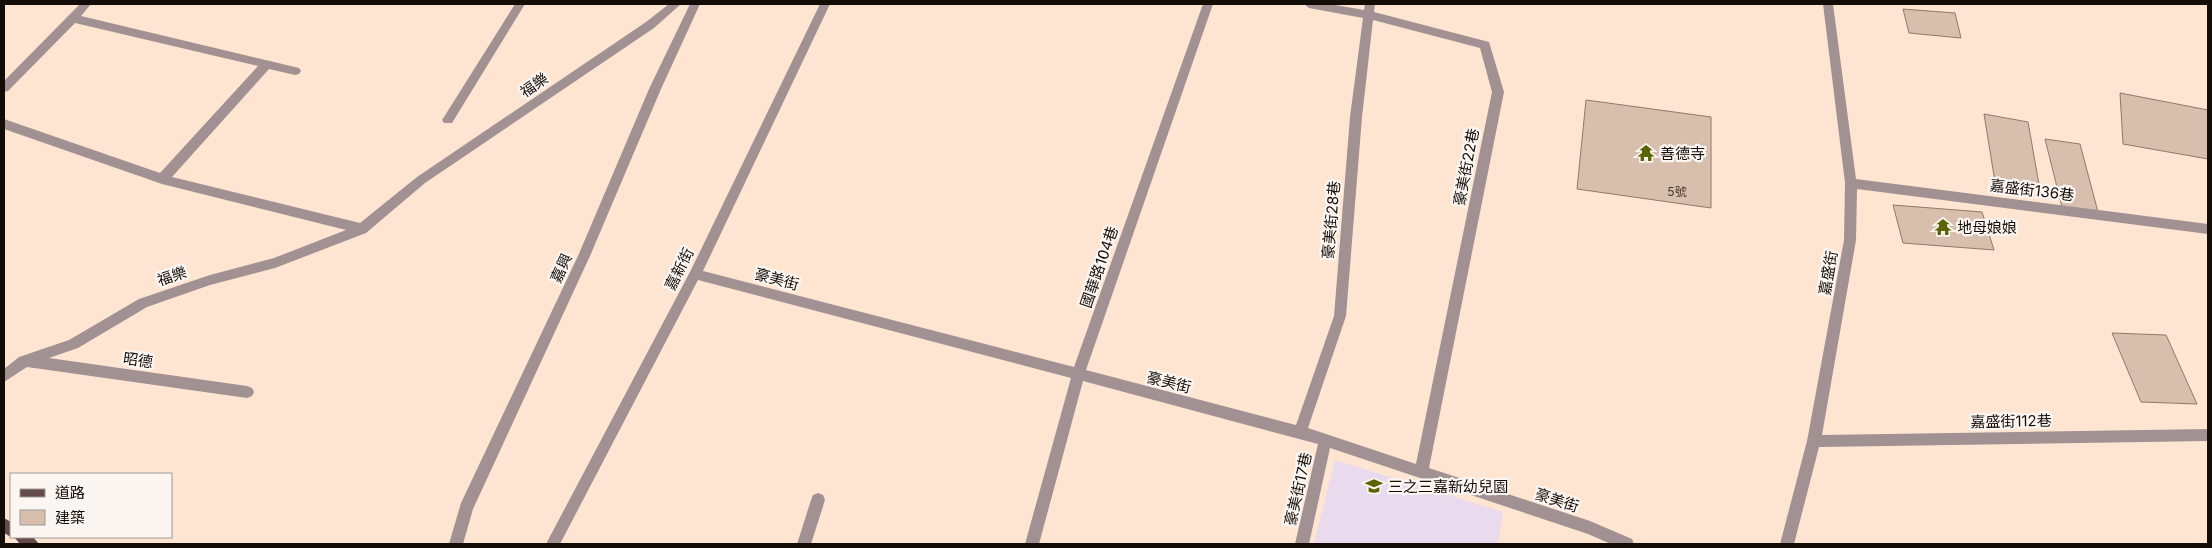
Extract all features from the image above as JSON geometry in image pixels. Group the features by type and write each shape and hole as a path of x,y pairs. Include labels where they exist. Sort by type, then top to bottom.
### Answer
{"street":[{"path":"4,88 86,4"},
{"path":"448,120 520,4"},
{"name":"福樂","path":"4,376 24,361 73,344 143,303 210,280 275,262 362,229 421,180 650,25 676,4"},
{"name":"嘉興","path":"456,544 466,508 584,256 655,89 695,4"},
{"name":"嘉新街","path":"553,544 695,274 824,4"},
{"name":"國華路104巷","path":"1032,544 1078,376 1208,4"},
{"name":"豪美街22巷","path":"1309,4 1369,9 1485,45 1498,92 1421,472"},
{"name":"嘉盛街","path":"1787,544 1814,440 1850,240 1851,183 1828,4"},
{"name":"豪美街28巷","path":"1300,432 1340,316 1356,117 1369,9"},
{"path":"73,18 295,72"},
{"path":"162,179 266,65"},
{"path":"4,124 162,179 362,229"},
{"name":"嘉盛街136巷","path":"1851,183 2208,228"},
{"name":"豪美街","path":"695,274 1078,376 1300,432 1590,528 1627,544"},
{"name":"昭德","path":"24,361 248,392"},
{"name":"嘉盛街112巷","path":"1814,440 2208,434"},
{"name":"豪美街17巷","path":"1302,544 1326,440"},
{"path":"804,544 818,500"}],"shaded area":[{"name":"三之三嘉新幼兒園","path":"1335,460 1503,512 1498,544 1314,544"}],"building":[{"path":"1903,9 1955,13 1961,38 1909,33"},
{"path":"2120,93 2208,110 2208,159 2123,144"},
{"name":"善德寺","path":"1586,100 1711,117 1711,208 1577,189"},
{"path":"1984,114 2028,122 2040,190 1995,182"},
{"path":"2045,139 2080,144 2098,212 2062,207"},
{"name":"地母娘娘","path":"1893,205 1982,212 1994,250 1903,243"},
{"path":"2112,333 2166,335 2197,404 2141,402"}],"place":[{"name":"善德寺","path":"1646,153"},
{"name":"地母娘娘","path":"1943,227"},
{"name":"三之三嘉新幼兒園","path":"1374,486"}]}
